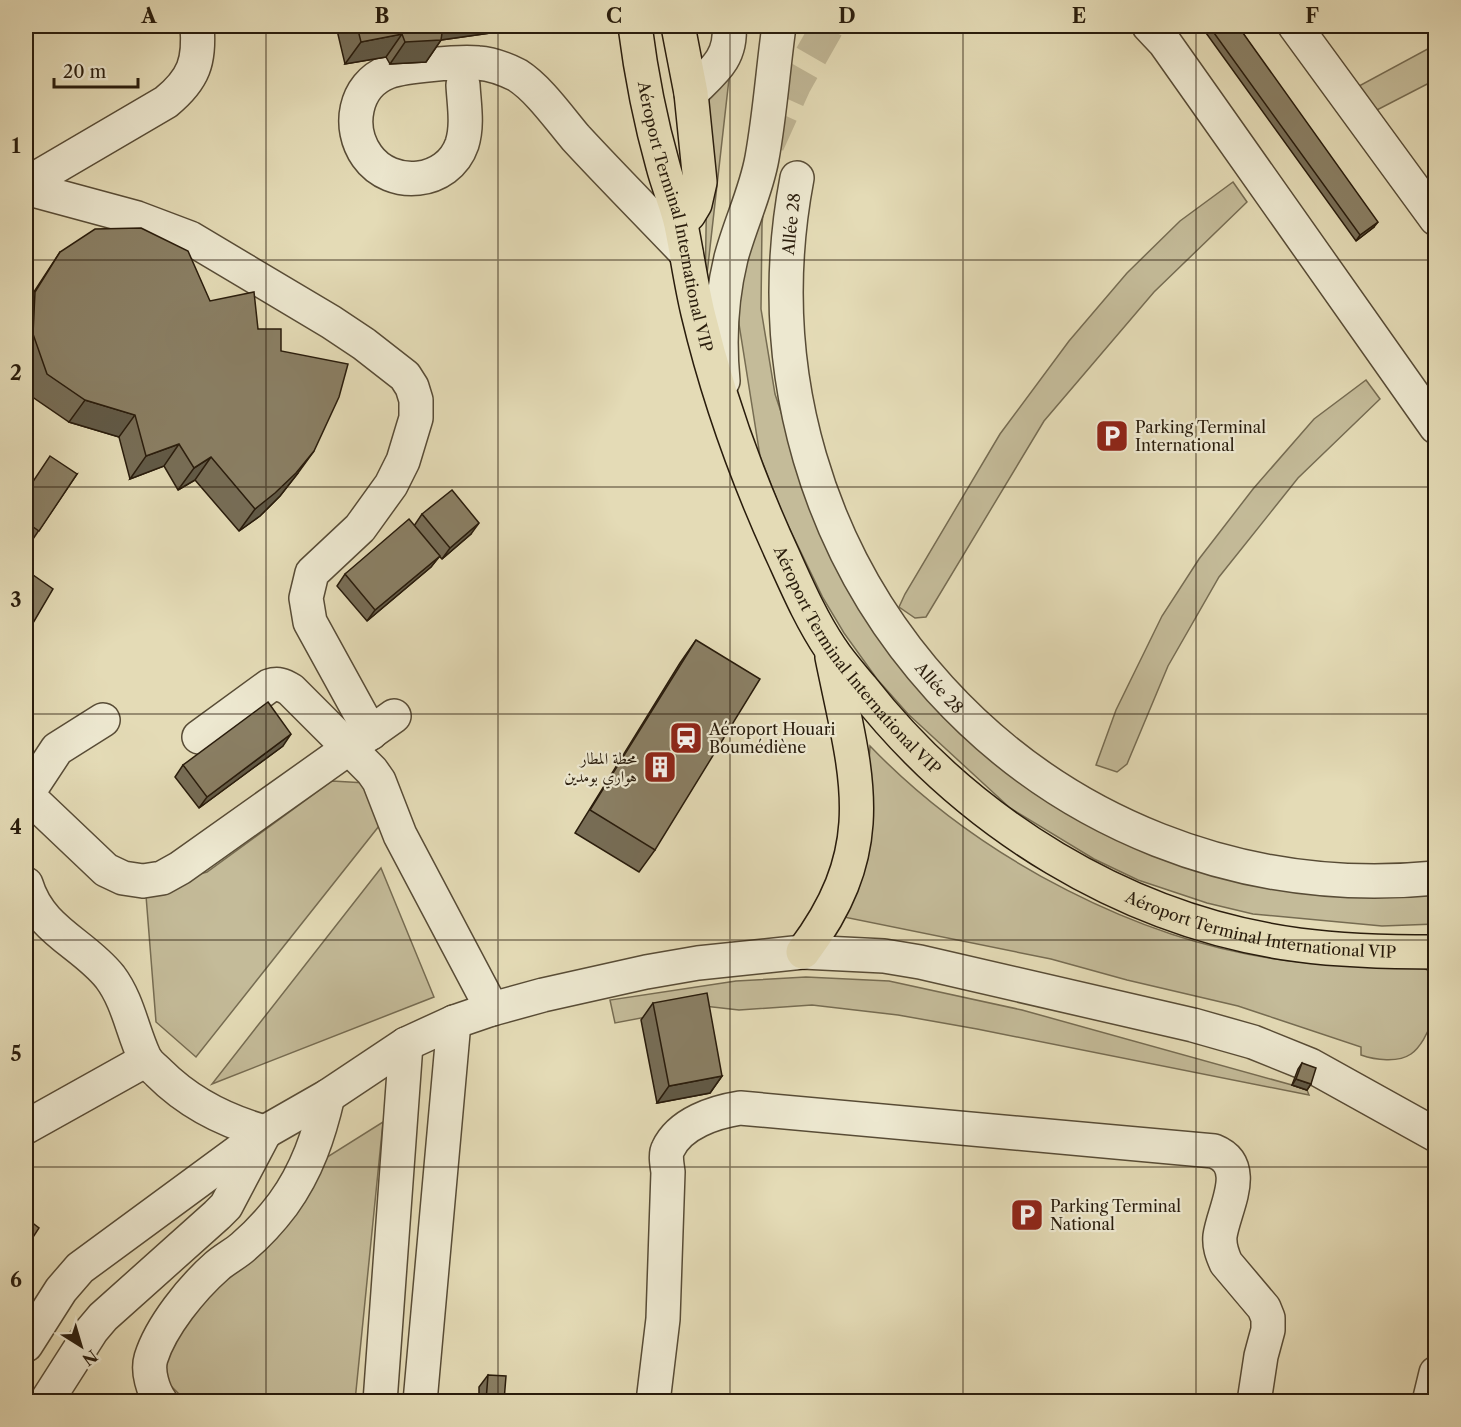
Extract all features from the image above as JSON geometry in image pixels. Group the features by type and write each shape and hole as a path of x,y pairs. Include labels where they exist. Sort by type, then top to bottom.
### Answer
{"main road":[{"name":"Aéroport Terminal International VIP","path":"635,26 650,119 683,237 706,345 730,424 766,520 798,590 831,649 875,706 923,758 976,805 1034,846 1095,881 1160,909 1239,933 1297,945 1367,952 1436,952"},
{"path":"678,26 691,93 700,182 683,237"},
{"path":"803,952 820,928 843,885 854,848 858,819 858,790 854,761 831,649"}],"street":[{"path":"26,186 166,102 182,89 193,72 199,53 197,26"},
{"path":"691,93 725,56 730,37 729,26"},
{"path":"765,26 766,123"},
{"path":"766,123 772,26"},
{"path":"730,424 721,357 723,301 732,256 754,191 762,157 779,26"},
{"path":"766,123 789,26"},
{"path":"1149,26 1165,43 1436,427"},
{"path":"1294,26 1436,219"},
{"path":"463,85 465,130 461,146 453,160 441,171 426,177 410,179 394,176 380,169 368,158 359,143 355,127 356,110 362,95 373,82 387,72 403,68 477,62 491,65 519,77 530,86 577,139 683,237"},
{"name":"Allée 28","path":"797,178 790,213 787,249 786,326 790,368 807,450 835,529 860,578 896,636 947,698 981,730 1032,771 1094,810 1161,841 1228,863 1298,877 1353,881 1408,881 1436,878"},
{"path":"26,186 137,218 190,238 331,322 405,376 414,394 416,418 403,461 382,500 360,528 312,573 306,598 310,622 372,732 372,771 379,781 400,835 492,1009"},
{"path":"199,737 269,686 277,684 372,732"},
{"path":"103,720 57,749 26,795 106,870 123,878 143,881 162,878 180,868 372,732"},
{"path":"26,884 39,911 54,930 97,964 115,985 129,1012 134,1032 146,1060 169,1083 196,1103 225,1119 265,1132"},
{"path":"26,1345 61,1290 80,1268 265,1132 328,1096 406,1044 454,1022 492,1009 574,987 698,963 803,952 854,954 920,962 1253,1042 1310,1065 1436,1135"},
{"path":"420,1401 454,1022"},
{"path":"380,1401 406,1044"},
{"path":"26,1127 146,1060"},
{"path":"161,1401 151,1379 150,1360 162,1335 196,1287 217,1266 242,1248 283,1205 312,1153 328,1096"},
{"path":"653,1401 663,1319 667,1150 675,1139 697,1122 722,1111 740,1108 1214,1151 1222,1154 1229,1160 1234,1176 1220,1238 1223,1255 1226,1263 1264,1308 1268,1318 1268,1330 1261,1356 1254,1401"},
{"path":"46,1401 92,1330 103,1317 226,1206 265,1132"},
{"path":"1429,1401 1436,1373"}],"shaded area":[{"path":"730,26 746,26 730,70 705,292 707,171 700,84"},
{"path":"1435,45 1435,80 1375,111 1359,86"},
{"path":"771,137 762,224 761,309 775,394 803,478 839,560 1077,809 1334,890 1435,896 1435,924 1382,926 1253,914 1207,903 1138,880 1094,859 1010,808 908,714 877,679 844,633 823,598 783,515 760,456 739,324 739,279"},
{"path":"1233,182 1247,202 1154,292 1044,421 926,617 915,618 899,607 1000,434 1069,341 1127,273 1180,221"},
{"path":"1366,380 1380,399 1298,478 1219,577 1168,666 1127,764 1117,772 1096,765 1116,710 1162,616 1199,559 1253,489 1314,419"},
{"path":"870,746 913,787 961,825 1013,860 1125,917 1183,938 1242,953 1301,962 1420,966 1430,972 1437,986 1436,1007 1424,1039 1418,1048 1406,1057 1393,1060 1373,1058 1361,1055 1361,1047 1238,1006 1127,980 1051,959 829,914 866,817"},
{"path":"332,781 366,783 379,826 196,1057 156,1022 145,883 172,882 207,872"},
{"path":"381,868 434,997 212,1084"},
{"path":"806,977 889,981 1022,1010 1292,1085 1307,1090 1309,1095 898,1015 812,1005 739,1010 704,1006 615,1023 610,1000 736,981"},
{"path":"383,1122 355,1401 186,1401 164,1379 165,1353 186,1319 324,1159"}],"building":[{"path":"357,26 443,26 441,40 405,42 402,34 361,42"},
{"path":"1209,26 1238,26 1378,222 1360,235"},
{"path":"141,228 188,251 210,301 254,292 258,329 281,329 281,351 348,364 339,397 314,451 296,473 255,509 211,457 194,468 179,444 146,456 135,415 85,400 47,374 33,334 35,292 60,252 95,229"},
{"path":"50,456 77,474 39,531 26,522 26,492"},
{"path":"452,490 479,523 450,548 422,514"},
{"path":"409,519 440,556 375,610 345,574"},
{"path":"26,570 53,589 26,635"},
{"name":"محطة المطار هواري بومدين","path":"696,640 760,679 655,850 590,810"},
{"path":"268,702 291,734 207,797 183,765"},
{"path":"707,993 722,1076 669,1086 653,1003"},
{"path":"1302,1063 1316,1068 1311,1084 1296,1079"},
{"path":"26,1218 39,1228 26,1248"},
{"path":"488,1375 506,1376 504,1401 486,1401"}],"tunnel":[{"path":"768,144 795,84 828,26"}],"place":[{"name":"Parking Terminal International","path":"1112,436"},
{"name":"Aéroport Houari Boumédiène","path":"686,738"},
{"name":"محطة المطار هواري بومدين","path":"660,767"},
{"name":"Parking Terminal National","path":"1027,1215"}]}
